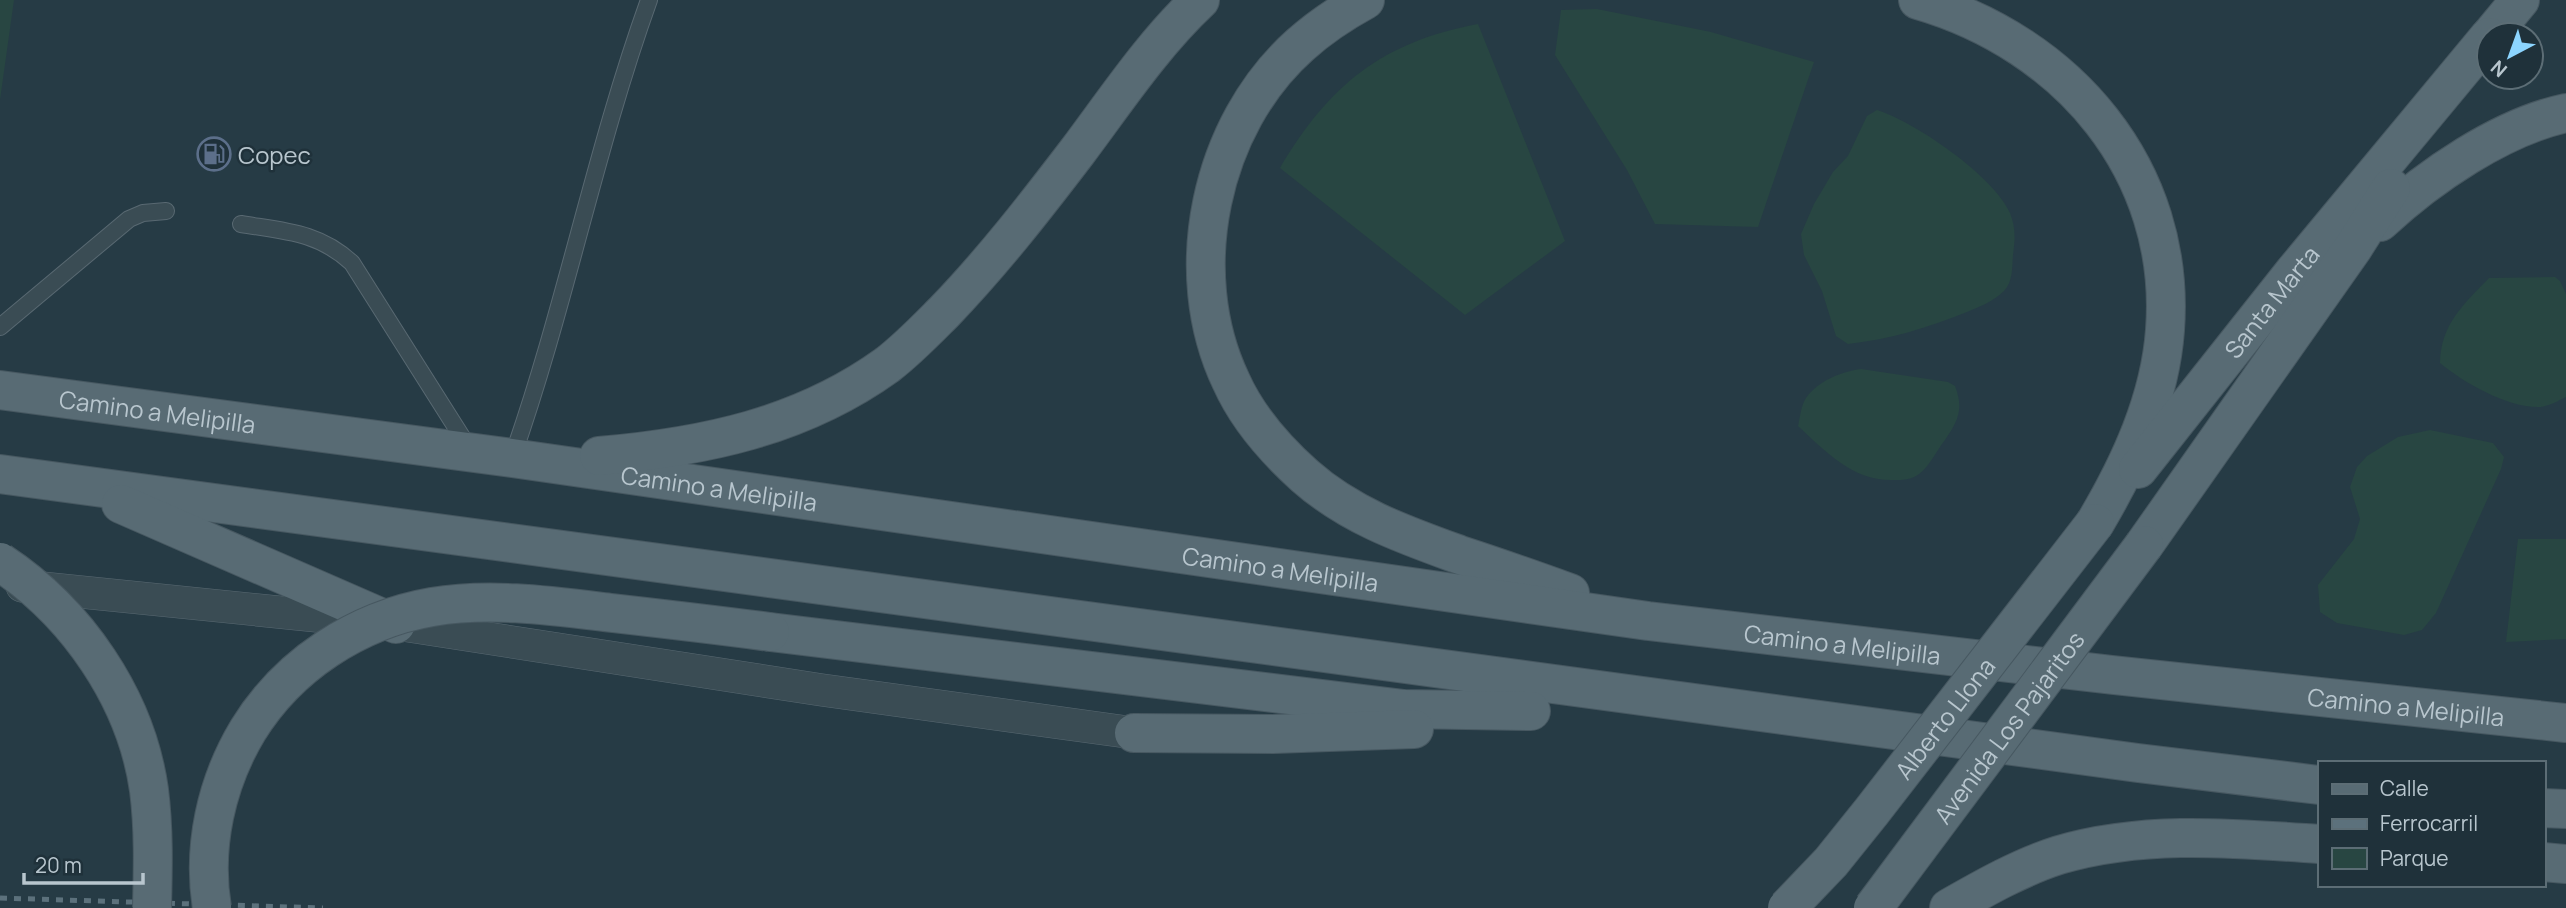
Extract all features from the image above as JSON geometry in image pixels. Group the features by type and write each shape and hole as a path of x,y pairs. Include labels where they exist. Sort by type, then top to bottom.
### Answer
{"main road":[{"path":"512,458 577,458 643,452 746,433 822,404 889,364 962,293 1013,233 1159,45 1200,0"},
{"path":"1365,0 1299,45 1280,66 1244,117 1225,159 1213,199 1206,276 1210,316 1219,352 1231,382 1249,413 1279,450 1306,477 1358,514 1409,536 1648,621"},
{"path":"1918,0 1967,17 2010,40 2050,68 2080,96 2107,127 2130,162 2153,215 2164,261 2166,297 2160,366 2149,408 2134,448 2095,523"},
{"name":"Santa Marta","path":"2502,21 2520,0"},
{"name":"Santa Marta","path":"2095,523 2294,272 2475,55"},
{"name":"Santa Marta","path":"2144,545 2353,248 2452,83"},
{"path":"2353,248 2406,199 2454,165 2526,126 2566,113"},
{"name":"Camino a Melipilla","path":"0,390 512,458 1648,621 2113,675 2558,720"},
{"path":"0,474 2138,763 2318,785"},
{"path":"78,485 396,624"},
{"name":"Alberto Llona","path":"1787,908 1831,862 1872,811 2095,523"},
{"name":"Avenida Los Pajaritos","path":"1873,908 2144,545"},
{"path":"0,562 51,603 81,636 106,673 125,710 149,787 153,827 152,908"},
{"path":"212,908 208,860 211,830 221,790 240,743 256,718 296,672 347,636 403,614 433,607 463,604 558,607 1404,709 1531,711"},
{"path":"1134,733 1273,734 1405,730 1648,697"},
{"path":"2545,808 2566,809"},
{"path":"1949,908 2015,873 2056,856 2087,848 2149,839 2204,837 2318,845"},
{"path":"2545,862 2566,863"}],"street":[{"path":"0,584 396,624 809,688 1134,733"}],"lane":[{"path":"512,458 534,395 628,57 649,0"},
{"path":"0,327 130,219 143,213 166,211"},
{"path":"241,224 324,241 352,263 472,453"}],"green space":[{"path":"0,0 14,0 0,100"},
{"path":"1597,9 1711,32 1814,62 1758,227 1655,224 1627,170 1555,55 1561,10"},
{"path":"1478,24 1565,241 1465,315 1280,168 1318,113 1361,72 1413,42"},
{"path":"1877,110 1912,126 1952,152 2001,198 2010,213 2014,229 2011,274 2004,291 1976,308 1909,332 1848,344 1836,336 1822,291 1804,255 1801,234 1814,204 1833,172 1848,156 1867,116"},
{"path":"2555,277 2566,294 2566,397 2540,407 2514,403 2474,386 2440,363 2441,349 2449,326 2462,306 2489,278"},
{"path":"1861,369 1948,382 1955,386 1959,401 1956,421 1930,463 1916,476 1893,480 1865,476 1841,463 1798,426 1803,404 1817,386 1846,372"},
{"path":"2430,430 2493,443 2504,457 2436,613 2422,630 2404,635 2337,623 2320,612 2318,585 2354,539 2360,519 2350,487 2357,467 2367,456 2398,437"},
{"path":"2518,539 2566,539 2566,639 2506,642"}],"railway":[{"path":"0,898 323,908"}],"place":[{"name":"Copec","path":"214,154"}]}
